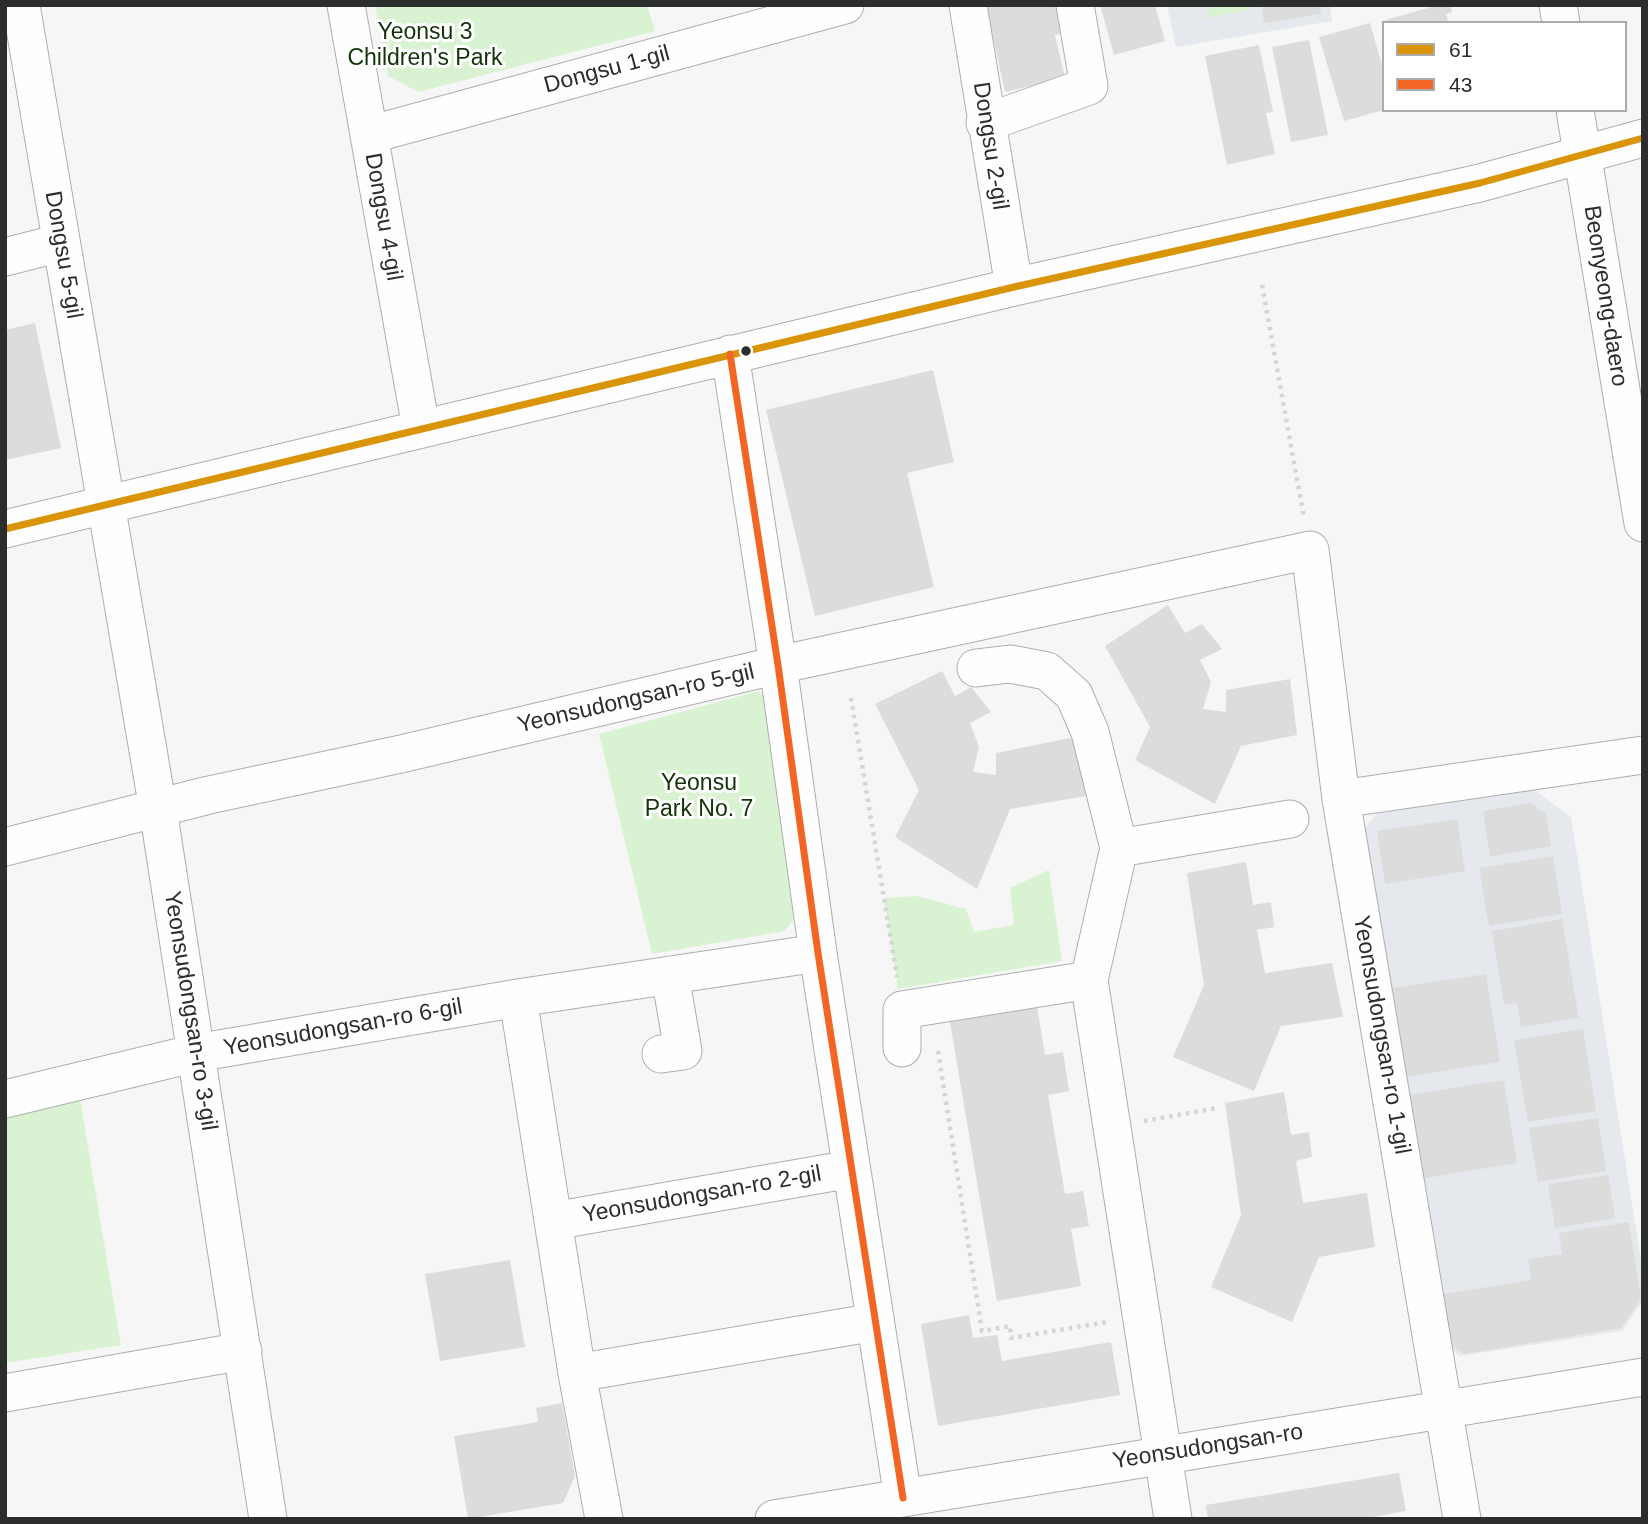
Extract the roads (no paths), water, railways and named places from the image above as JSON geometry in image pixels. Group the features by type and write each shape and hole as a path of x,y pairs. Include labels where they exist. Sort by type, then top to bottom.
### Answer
{"street":[{"name":"Dongsu 5-gil","path":"21,5 16,47 60,243 107,503"},
{"name":"Dongsu 4-gil","path":"346,5 421,428"},
{"name":"Dongsu 1-gil","path":"369,135 729,20 845,5"},
{"name":"Dongsu 2-gil","path":"968,5 1014,287"},
{"path":"985,122 1089,86 1076,5"},
{"name":"Beonyeong-daero","path":"1575,112 1643,523"},
{"path":"5,529 1014,287 1480,183 1643,138"},
{"path":"5,257 60,243"},
{"name":"Yeonsudongsan-ro 2-gil","path":"730,354 778,665 818,953 903,1498"},
{"name":"Yeonsudongsan-ro 3-gil","path":"107,503 159,809 268,1519"},
{"name":"Yeonsudongsan-ro 5-gil","path":"5,847 209,795 401,754 778,665 1310,550"},
{"name":"Yeonsudongsan-ro 1-gil","path":"1310,550 1341,799 1462,1519"},
{"path":"976,668 1010,664 1047,671 1074,695 1090,732 1119,848 1089,980 1173,1519"},
{"path":"1341,799 1643,755"},
{"path":"1119,848 1290,820"},
{"name":"Yeonsudongsan-ro 6-gil","path":"5,1099 196,1053 518,998 818,953"},
{"path":"661,1055 683,1051 670,975"},
{"path":"902,1048 916,1007 1089,980"},
{"path":"518,998 577,1373 604,1519"},
{"name":"Yeonsudongsan-ro 2-gil","path":"553,1221 851,1169"},
{"path":"577,1373 875,1322"},
{"path":"5,1393 243,1351"},
{"name":"Yeonsudongsan-ro","path":"774,1519 1643,1377"}],"park label":[{"name":"Yeonsu 3 Children's Park","path":"425,46"},
{"name":"Yeonsu Park No. 7","path":"699,797"}]}
